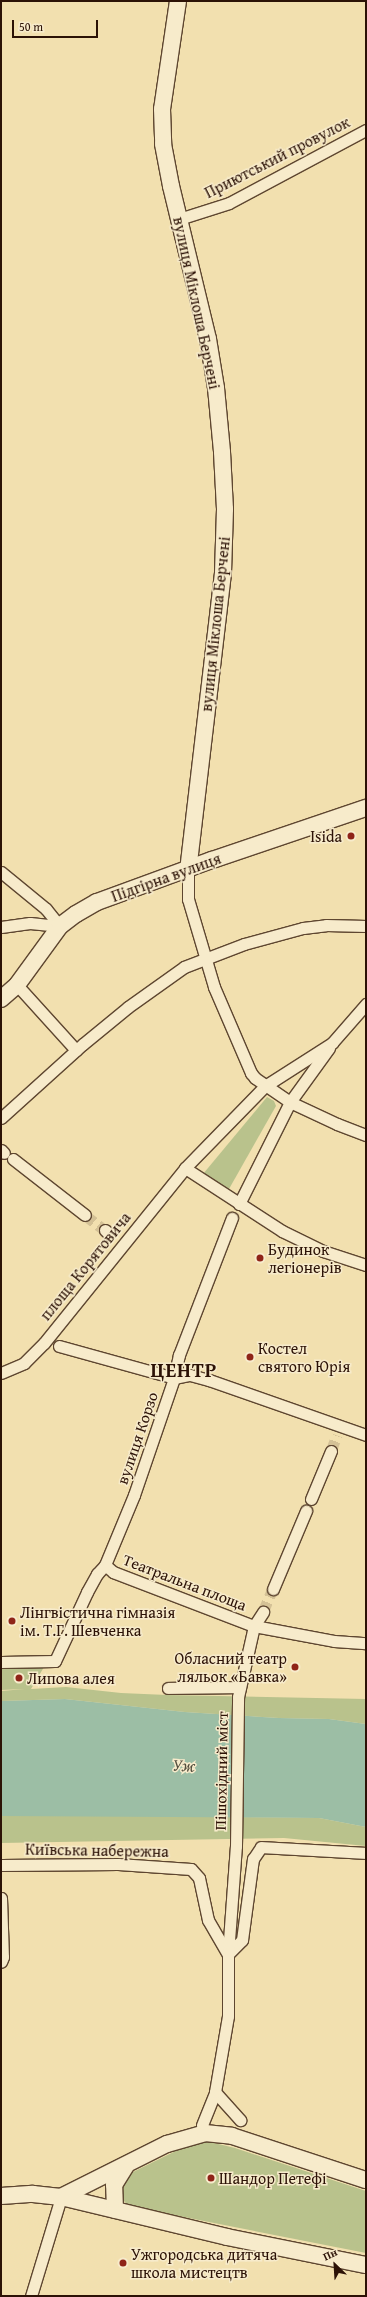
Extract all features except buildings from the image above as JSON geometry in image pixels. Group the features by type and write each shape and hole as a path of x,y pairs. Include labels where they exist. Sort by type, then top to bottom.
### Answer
{"main road":[{"name":"вулиця Міклоша Берчені","path":"178,1 162,109 162,127 167,170 208,339 216,388 222,452 224,509 223,573 188,869"},
{"name":"Підгірна вулиця","path":"1,999 17,985 60,926 76,914 98,902 188,869 366,808"},
{"path":"61,2197 127,2166 167,2144 200,2134 232,2136 366,2180"},
{"path":"115,2210 114,2185 127,2166"},
{"path":"1,2196 33,2194 61,2197 227,2237 366,2265"}],"street":[{"name":"Приютський провулок","path":"179,219 229,203 366,130"},
{"path":"188,869 188,899 207,958 216,993 247,1067 255,1078 290,1102 366,1135"},
{"path":"1,872 46,909 60,926"},
{"path":"1,927 30,923 60,926"},
{"path":"1,1118 76,1050 128,1007 184,967 244,944 303,928 326,925 366,926"},
{"path":"17,985 76,1050"},
{"name":"площа Корятовича","path":"239,1204 290,1102 332,1043 366,1004"},
{"name":"площа Корятовича","path":"1,1373 24,1363 44,1343 185,1168 265,1086 332,1043"},
{"path":"6,1154 85,1215"},
{"path":"185,1168 239,1204 302,1241 323,1251 366,1265"},
{"name":"вулиця Корзо","path":"1,1662 55,1661 87,1592 97,1574 105,1565 134,1496 174,1378 179,1356 232,1218"},
{"path":"59,1346 174,1378 190,1375 209,1380 339,1430 366,1435"},
{"path":"311,1499 330,1451"},
{"path":"274,1589 306,1512"},
{"name":"Театральна площа","path":"105,1565 113,1572 254,1626 334,1641 366,1642"},
{"name":"Театральна площа","path":"239,1692 254,1626 263,1612"},
{"path":"168,1688 239,1692"},
{"name":"Пішохідний міст","path":"202,2125 215,2092 228,2016 228,1954 236,1846 239,1692"},
{"path":"228,1954 242,1940 255,1853 261,1847 366,1853"},
{"name":"Київська набережна","path":"1,1867 118,1864 191,1869 199,1878 208,1920 228,1954"},
{"path":"1,1898 3,1957 1,1962"},
{"path":"215,2092 240,2120"},
{"path":"31,2296 61,2197"}],"shaded area":[{"path":"267,1097 274,1101 276,1106 229,1189 203,1174"},
{"path":"44,1667 31,1689 66,1687 121,1693 167,1695 366,1699 366,1724 329,1719 279,1718 185,1712 65,1699 1,1701 1,1691 25,1689 1,1690 1,1669"},
{"path":"84,1815 319,1818 366,1827 366,1846 284,1838 1,1843 1,1816"},
{"path":"194,2142 210,2142 235,2148 366,2191 366,2253 128,2206 120,2196 121,2184 131,2173"}],"water":[{"name":"Уж","path":"65,1699 185,1712 279,1718 329,1719 366,1724 366,1827 319,1818 1,1816 1,1701"}],"tunnel":[{"path":"85,1215 105,1230"},
{"path":"331,1451 337,1435"},
{"path":"263,1612 273,1589"}],"place":[{"name":"Isida","path":"351,836"},
{"name":"Будинок легіонерів","path":"260,1258"},
{"name":"Костел святого Юрія","path":"250,1357"},
{"name":"Лінгвістична гімназія ім. Т.Г. Шевченка","path":"12,1621"},
{"name":"Обласний театр ляльок «Бавка»","path":"295,1667"},
{"name":"Липова алея","path":"19,1678"},
{"name":"Шандор Петефі","path":"211,2178"},
{"name":"Ужгородська дитяча школа мистецтв","path":"123,2263"}],"district":[{"name":"ЦЕНТР","path":"184,1369"}]}
